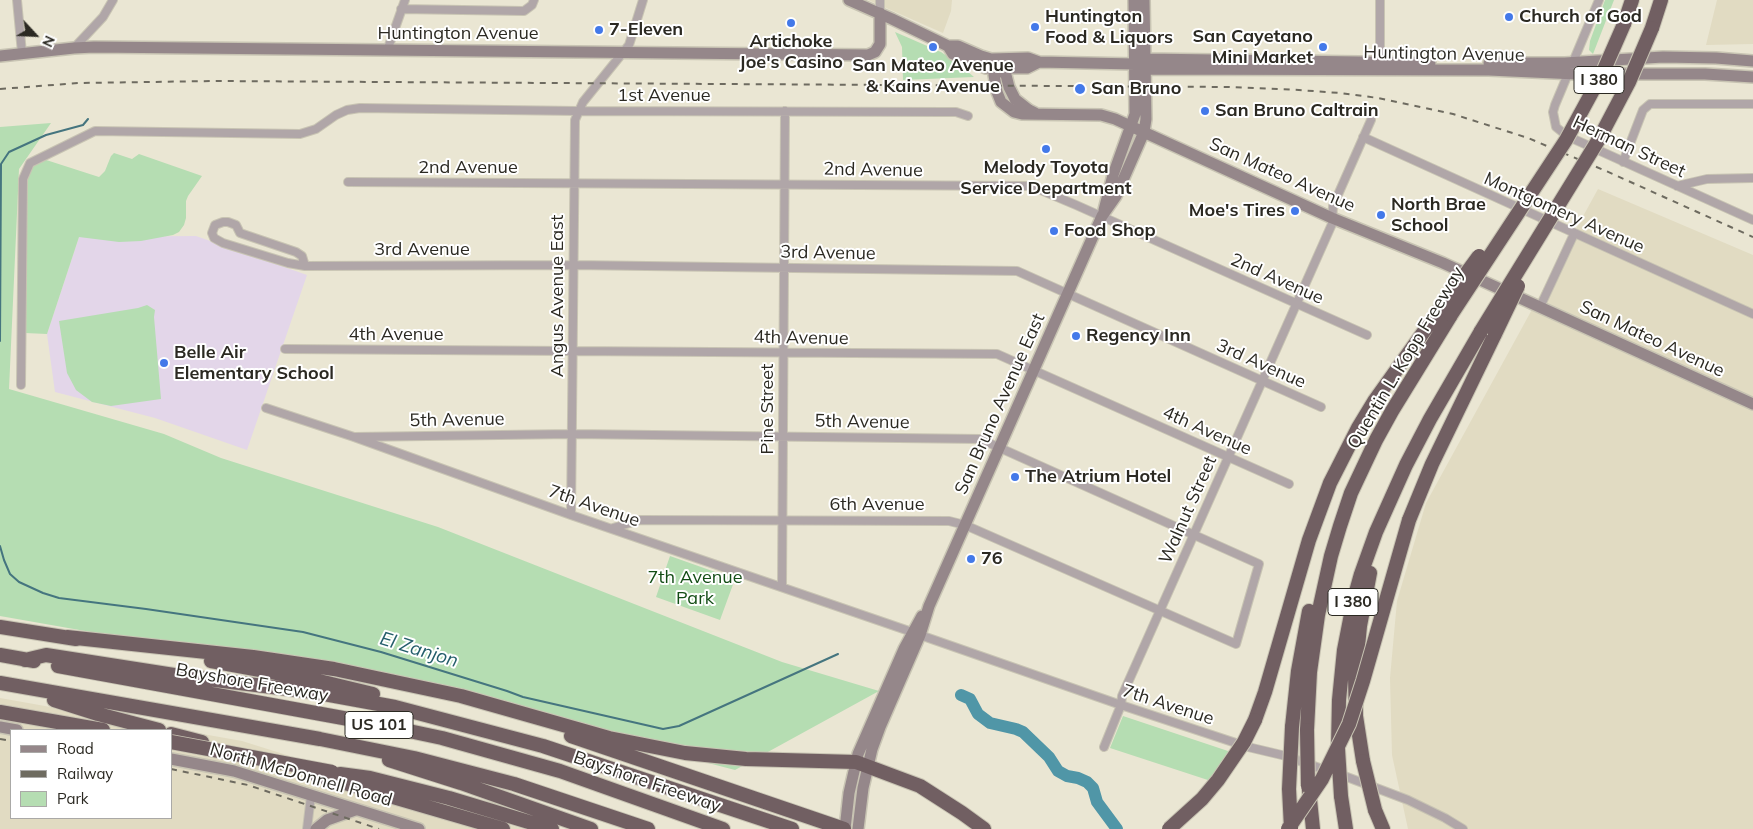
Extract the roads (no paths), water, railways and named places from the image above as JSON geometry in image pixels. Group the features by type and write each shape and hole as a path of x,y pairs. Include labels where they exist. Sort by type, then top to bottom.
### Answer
{"highway":[{"name":"I 380","path":"1445,312 1566,140 1603,72 1624,24 1631,0"},
{"path":"1656,26 1661,0"},
{"path":"1656,26 1670,0"},
{"name":"I 380","path":"1346,829 1341,796 1338,748 1341,676 1354,599 1376,532 1406,465 1430,419 1488,333 1640,70 1656,26"},
{"path":"1169,829 1202,799 1218,780 1244,742 1265,692 1309,540 1330,483 1358,428 1375,400 1445,312"},
{"name":"Quentin L. Kopp Freeway","path":"1313,829 1308,786 1307,730 1310,672 1318,615 1331,556 1351,493 1376,440 1445,312"},
{"path":"1290,829 1322,779 1348,724 1363,681 1409,520 1488,333"},
{"path":"1383,829 1375,810 1362,761 1358,738 1355,695 1360,626 1375,554 1406,465"},
{"path":"1290,829 1289,789 1292,727 1300,663 1314,594 1332,538 1351,493"},
{"path":"0,627 252,668 367,692 534,736 606,759 641,778"},
{"path":"67,637 262,658 334,669 474,699 602,736 660,749 731,758 862,764 926,790 984,829"},
{"name":"Bayshore Freeway","path":"0,655 376,724 442,738 510,756 576,777 723,829"},
{"path":"25,660 46,655 174,675 368,701 506,735 792,829"},
{"path":"334,669 534,725 845,829"},
{"path":"4,684 98,714 155,729"},
{"name":"US 101","path":"4,684 334,742 414,758 490,777 562,799 648,829"},
{"path":"0,712 96,729"},
{"path":"172,734 503,829"},
{"path":"172,742 332,772 552,829"},
{"path":"334,742 461,783 591,829"},
{"path":"476,808 527,829"}],"street":[{"path":"17,0 22,53"},
{"path":"74,48 99,22 113,0"},
{"path":"387,51 405,0"},
{"path":"401,9 524,11 532,5 534,0"},
{"name":"Angus Avenue East","path":"571,515 575,120 578,111 597,84 629,45 643,0"},
{"path":"848,0 880,13 948,46 953,54 982,67 999,66"},
{"path":"880,0 880,13"},
{"path":"1134,0 1142,64"},
{"path":"1142,64 1144,0"},
{"path":"1380,0 1380,66"},
{"name":"Herman Street","path":"1599,0 1553,112 1556,126 1566,136 1753,220"},
{"name":"Huntington Avenue","path":"0,56 74,48 868,55 875,52 880,44 880,13"},
{"name":"Huntington Avenue","path":"999,66 1027,68 1039,62 1380,66 1574,63 1663,57 1753,60"},
{"name":"San Bruno Avenue East","path":"858,829 864,784 862,764 866,734 916,634 1102,216 1113,175 1132,126 1142,64"},
{"name":"San Bruno Avenue East","path":"1102,216 1116,196 1144,132 1146,119 1142,64"},
{"name":"San Mateo Avenue","path":"999,66 994,75 997,92 1001,102 1009,109 1018,113 1101,115 1132,126 1332,218 1443,264 1753,404"},
{"name":"Huntington Avenue","path":"1380,66 1568,74 1705,74 1753,77"},
{"path":"1623,162 1646,106 1654,104 1753,104"},
{"name":"1st Avenue","path":"21,385 23,180 30,163 95,131 300,134 316,129 347,110 360,108 578,111 951,112 968,116"},
{"name":"Pine Street","path":"782,587 784,111"},
{"name":"Walnut Street","path":"1104,748 1121,705 1122,696 1332,224 1333,206 1371,120"},
{"name":"Montgomery Avenue","path":"1363,138 1753,314"},
{"path":"1677,186 1707,179 1753,178"},
{"name":"2nd Avenue","path":"348,182 1031,186 1367,335"},
{"name":"3rd Avenue","path":"305,266 302,256 296,252 240,233 236,225 228,222 215,225 212,233 214,238 223,243 288,263 305,266 573,265 1017,271 1321,407"},
{"path":"1540,307 1574,234"},
{"name":"4th Avenue","path":"285,349 996,354 1289,484"},
{"name":"7th Avenue","path":"266,408 1121,705 1248,747 1286,756 1377,788 1408,800 1463,829"},
{"name":"5th Avenue","path":"354,437 572,434 980,439 1259,564 1236,644"},
{"name":"6th Avenue","path":"613,528 640,520 949,520 965,525 1236,644"},
{"name":"North McDonnell Road","path":"172,759 234,771 419,829"},
{"name":"San Bruno Avenue East","path":"845,829 852,780 862,764"},
{"path":"307,829 311,796"},
{"path":"316,829 327,820 355,810"}],"waterway":[{"name":"El Zanjon","path":"0,341 1,164 9,152 46,135 83,125 88,119"},
{"name":"El Zanjon","path":"0,546 10,574 19,582 59,598 303,632 381,652 523,697 663,729 679,726 838,654"},
{"path":"961,695 970,699 978,714 990,723 1023,732 1049,757 1058,771 1087,782 1093,788 1097,802 1117,829"}],"railway":[{"path":"0,89 79,83 216,81 1229,87 1340,93 1378,98 1453,114 1528,138 1753,237"},
{"path":"0,739 10,741"},
{"path":"172,769 248,785 379,829"}],"place":[{"name":"Church of God","path":"1509,17"},
{"name":"Artichoke Joe's Casino","path":"791,23"},
{"name":"Huntington Food & Liquors","path":"1035,27"},
{"name":"7-Eleven","path":"599,30"},
{"name":"San Mateo Avenue & Kains Avenue","path":"933,47"},
{"name":"San Cayetano Mini Market","path":"1323,47"},
{"name":"San Bruno","path":"1080,89"},
{"name":"San Bruno Caltrain","path":"1205,111"},
{"name":"Melody Toyota Service Department","path":"1046,149"},
{"name":"Moe's Tires","path":"1295,211"},
{"name":"North Brae School","path":"1381,215"},
{"name":"Food Shop","path":"1054,231"},
{"name":"Regency Inn","path":"1076,336"},
{"name":"Belle Air Elementary School","path":"164,363"},
{"name":"The Atrium Hotel","path":"1015,477"},
{"name":"76","path":"971,559"}],"park label":[{"name":"7th Avenue Park","path":"695,588"}]}
